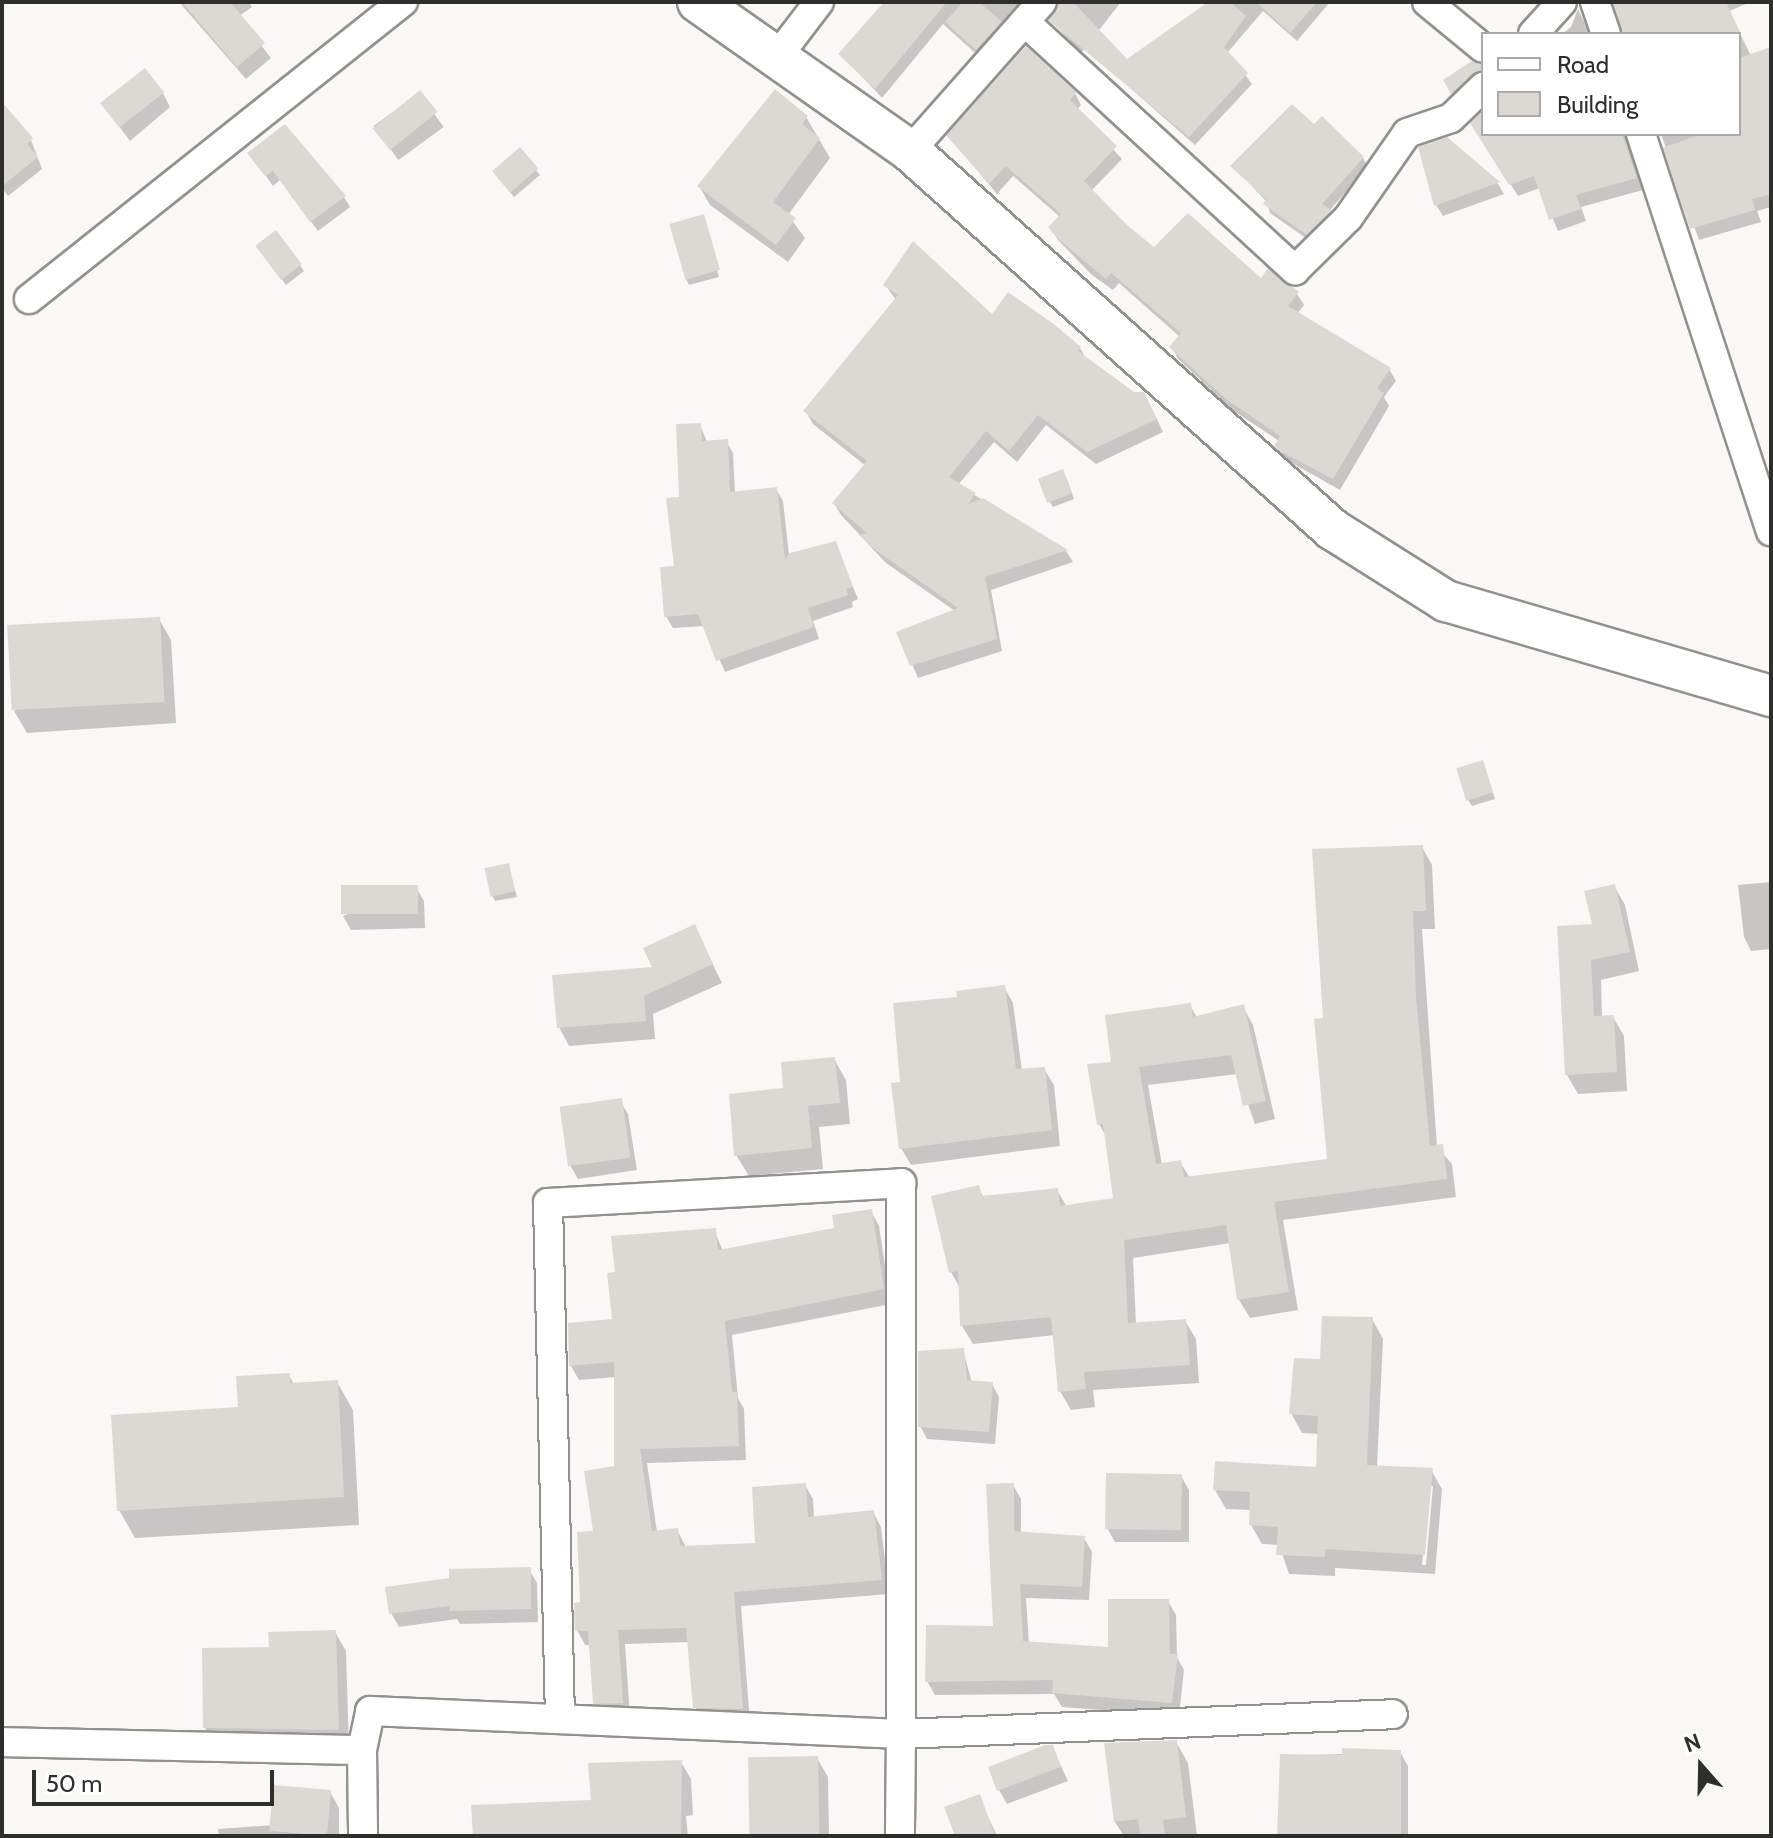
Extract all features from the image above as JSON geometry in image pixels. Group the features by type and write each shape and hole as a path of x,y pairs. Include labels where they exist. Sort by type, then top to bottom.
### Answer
{"main road":[{"path":"698,2 910,151 1332,529 1446,601 1771,696"}],"street":[{"path":"29,299 403,2"},
{"path":"777,57 819,2"},
{"path":"1427,2 1481,46"},
{"path":"1535,32 1562,2"},
{"path":"1595,2 1605,32"},
{"path":"910,151 1033,12 1295,270 1348,218 1407,133 1451,118 1481,89"},
{"path":"1642,136 1771,531"},
{"path":"560,1719 548,1203 901,1183 900,1836"},
{"path":"363,1836 362,1750 370,1711 901,1734 1393,1714"},
{"path":"2,1742 362,1750"}],"building":[{"path":"182,2 230,2 265,43 237,67"},
{"path":"884,2 947,2 875,89 838,54"},
{"path":"963,2 979,2 1002,22 976,50 945,22"},
{"path":"1059,2 1073,2 1127,59 1208,2 1230,2 1246,16 1224,47 1248,73 1189,137 1048,20"},
{"path":"1256,2 1317,2 1290,33"},
{"path":"1613,2 1726,2 1740,32 1622,32"},
{"path":"1026,46 1076,92 1070,100 1117,146 1084,181 1127,225 1154,247 1188,213 1261,278 1268,268 1299,292 1288,306 1391,368 1377,388 1384,393 1333,479 1278,450 1274,446 1280,436 1226,399 1169,347 1181,333 1111,273 1106,279 1057,238 1048,227 1061,214 1006,166 989,184 946,135"},
{"path":"1771,47 1771,194 1752,199 1755,210 1690,229 1663,148 1696,136 1741,136 1741,57"},
{"path":"1472,61 1481,64 1481,72 1451,94 1443,80"},
{"path":"145,68 164,92 119,128 100,103"},
{"path":"775,89 808,116 802,124 820,138 773,202 796,218 776,245 697,186"},
{"path":"420,90 438,112 390,150 373,128"},
{"path":"2,102 33,138 27,144 38,157 2,186"},
{"path":"1292,104 1314,124 1322,116 1364,157 1322,204 1332,210 1307,235 1263,204 1266,199 1230,166"},
{"path":"1481,113 1481,136 1623,136 1637,178 1576,195 1581,209 1549,220 1534,176 1509,185 1470,123"},
{"path":"285,124 346,196 310,222 273,171 265,176 247,153"},
{"path":"1447,137 1500,182 1434,206 1418,147"},
{"path":"520,147 538,168 510,192 492,171"},
{"path":"704,214 720,270 685,280 669,224"},
{"path":"276,230 302,264 281,280 255,246"},
{"path":"913,241 992,314 1008,292 1055,325 1081,347 1078,351 1134,392 1144,392 1157,419 1087,452 1038,415 1009,451 986,431 949,477 976,493 968,504 983,498 1068,550 985,577 997,639 910,666 896,632 958,608 877,551 859,535 867,533 832,503 867,461 803,411 898,295 883,285"},
{"path":"701,423 702,441 728,439 730,492 777,487 785,559 790,553 836,541 853,587 846,589 848,595 808,608 814,627 716,661 698,614 664,617 660,567 674,566 666,498 679,497 676,424"},
{"path":"1063,469 1072,493 1047,503 1038,479"},
{"path":"160,617 164,702 12,710 7,625"},
{"path":"1483,760 1493,793 1466,801 1456,768"},
{"path":"1423,845 1426,911 1413,911 1416,997 1430,1146 1443,1144 1447,1179 1274,1202 1289,1292 1237,1300 1226,1225 1124,1240 1128,1323 1186,1319 1190,1365 1084,1372 1086,1389 1058,1392 1051,1317 960,1326 958,1271 949,1273 931,1196 979,1185 982,1196 1058,1188 1060,1206 1113,1198 1103,1124 1097,1125 1087,1064 1111,1062 1105,1015 1191,1003 1193,1017 1244,1004 1266,1101 1243,1106 1231,1055 1139,1067 1156,1164 1181,1160 1184,1177 1327,1159 1314,1019 1323,1018 1312,849"},
{"path":"509,863 515,891 491,897 485,868"},
{"path":"1615,884 1630,952 1591,960 1594,1016 1614,1015 1617,1072 1565,1075 1557,926 1592,924 1584,891"},
{"path":"341,885 418,885 418,914 341,914"},
{"path":"695,924 713,964 644,996 646,1021 557,1028 552,975 652,967 643,948"},
{"path":"1005,985 1016,1069 1045,1067 1052,1130 899,1149 891,1083 900,1082 893,1003 957,997 956,991"},
{"path":"835,1057 840,1103 808,1106 812,1148 734,1156 729,1094 783,1088 781,1062"},
{"path":"622,1098 630,1157 568,1166 560,1107"},
{"path":"872,1209 884,1289 725,1321 732,1392 737,1392 739,1446 640,1449 652,1531 678,1528 680,1546 755,1543 752,1487 806,1483 808,1517 874,1510 882,1580 734,1592 743,1709 693,1708 686,1628 618,1630 623,1703 593,1704 588,1631 575,1631 574,1603 580,1602 577,1532 593,1531 584,1471 614,1466 614,1362 569,1366 568,1323 612,1319 607,1273 615,1272 611,1236 716,1228 718,1250 834,1228 832,1215"},
{"path":"1322,1316 1373,1317 1367,1465 1433,1468 1425,1555 1325,1549 1325,1557 1276,1555 1278,1527 1249,1525 1250,1492 1213,1490 1215,1461 1316,1467 1318,1416 1289,1414 1294,1358 1320,1359"},
{"path":"964,1348 967,1380 993,1382 989,1432 918,1427 918,1351"},
{"path":"290,1373 290,1383 338,1380 344,1497 117,1511 111,1415 238,1407 236,1376"},
{"path":"1106,1473 1182,1474 1181,1530 1105,1529"},
{"path":"1014,1483 1014,1531 1085,1536 1082,1587 1020,1584 1023,1641 1108,1647 1108,1599 1169,1599 1170,1654 1178,1654 1172,1703 1052,1693 1053,1680 925,1682 926,1625 993,1626 986,1484"},
{"path":"531,1567 531,1609 450,1611 450,1606 389,1614 385,1587 449,1578 449,1569"},
{"path":"336,1630 339,1730 203,1728 202,1648 269,1647 268,1632"},
{"path":"1177,1740 1186,1817 1163,1820 1165,1836 1140,1836 1138,1819 1114,1822 1104,1743"},
{"path":"1045,1745 1053,1745 1061,1767 997,1791 988,1767"},
{"path":"1342,1748 1401,1750 1401,1836 1277,1836 1280,1754 1342,1755"},
{"path":"818,1756 819,1836 749,1836 748,1757"},
{"path":"682,1760 681,1836 473,1836 471,1805 591,1800 588,1763"},
{"path":"273,1785 331,1790 327,1836 269,1831"},
{"path":"980,1794 995,1836 955,1836 944,1807"}]}
